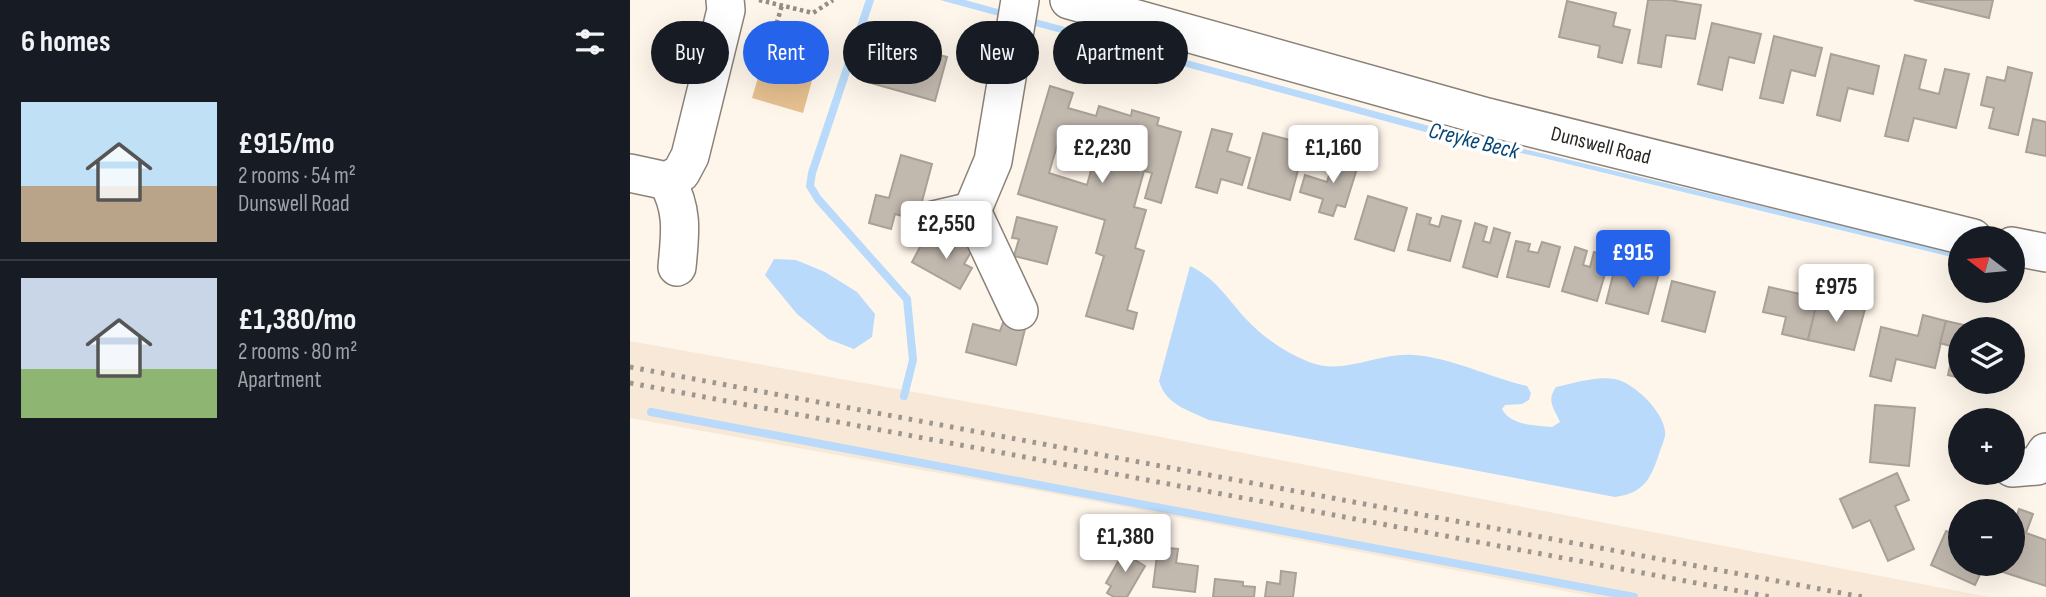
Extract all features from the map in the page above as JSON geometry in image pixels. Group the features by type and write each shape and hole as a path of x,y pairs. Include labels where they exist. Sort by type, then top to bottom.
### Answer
{"street":[{"path":"630,173 667,181 681,173 690,156 726,10 725,0"},
{"name":"Dunswell Road","path":"1069,0 1487,117 1948,232"},
{"path":"1018,9 993,161 972,212 1019,311"},
{"path":"667,181 677,199 681,224 677,267"},
{"path":"925,222 972,212"},
{"path":"2025,249 2046,253"},
{"path":"2025,467 2037,466 2046,452"}],"path":[{"path":"759,0 813,13 833,0"},
{"path":"778,21 782,5"}],"shaded area":[{"path":"756,84 811,84 803,113 752,98"},
{"path":"630,341 1109,427 1989,597 1596,597 1044,492 630,418"}],"water":[{"path":"940,0 965,0 1053,24 1053,31 1039,27 1039,21 1017,21"},
{"name":"Creyke Beck","path":"1188,61 1433,127 1948,251 1948,256 1539,157 1429,133 1188,67"},
{"path":"774,259 796,260 825,272 857,292 875,314 872,337 854,349 828,339 797,314 765,275"},
{"path":"1190,266 1214,283 1261,333 1300,358 1322,366 1335,366 1414,355 1457,364 1527,386 1531,393 1529,400 1522,404 1505,405 1502,409 1511,419 1524,424 1552,427 1560,422 1551,401 1556,387 1600,378 1623,382 1646,399 1663,423 1664,438 1650,476 1640,488 1615,497 1209,420 1186,410 1167,396 1159,381"}],"building":[{"path":"1648,0 1701,5 1695,39 1666,35 1661,67 1638,63"},
{"path":"1914,0 1993,0 1989,18"},
{"path":"1567,1 1616,13 1613,26 1630,30 1622,63 1598,57 1600,46 1559,37"},
{"path":"1712,23 1761,34 1754,63 1729,57 1722,90 1698,84"},
{"path":"1774,36 1822,48 1815,76 1791,70 1783,103 1760,98"},
{"path":"1831,54 1879,66 1873,94 1848,88 1840,121 1817,115"},
{"path":"1905,55 1926,60 1919,89 1939,94 1945,69 1969,74 1956,128 1914,118 1908,141 1885,136"},
{"path":"942,56 947,57 942,75"},
{"path":"2008,67 2032,73 2018,135 1989,128 1994,108 1981,105 1987,77 2005,81"},
{"path":"875,84 940,84 935,101"},
{"path":"1050,86 1073,93 1068,108 1096,116 1099,106 1131,116 1132,110 1159,118 1157,125 1181,132 1161,203 1145,198 1152,173 1144,171 1134,207 1146,210 1135,248 1144,251 1127,310 1137,313 1133,329 1086,316 1104,256 1096,253 1105,220 1018,194","holes":["1061,132 1088,140 1087,146 1097,149 1087,185 1049,173"]},
{"path":"2033,119 2046,122 2046,156 2026,152"},
{"path":"1212,129 1232,134 1227,151 1250,158 1242,185 1221,179 1217,193 1196,187"},
{"path":"1263,133 1305,144 1290,200 1248,188"},
{"path":"901,155 932,164 917,220 895,214 891,229 869,223 876,195 889,198"},
{"path":"1335,155 1359,162 1345,207 1337,205 1333,216 1319,212 1323,199 1300,192 1305,175 1327,182"},
{"path":"1368,196 1407,208 1394,251 1355,239"},
{"path":"1417,214 1431,218 1429,224 1439,227 1442,216 1461,221 1450,261 1408,250"},
{"path":"1017,217 1057,227 1047,264 1014,256 1019,239 1012,238"},
{"path":"1475,223 1487,227 1483,241 1490,243 1494,228 1510,233 1497,277 1463,267"},
{"path":"960,237 975,245 964,264 972,268 960,289 912,262 925,238 951,253"},
{"path":"1516,241 1530,244 1528,251 1538,253 1542,242 1560,247 1549,287 1507,277"},
{"path":"1575,247 1587,251 1583,265 1590,267 1594,252 1610,257 1597,301 1562,291"},
{"path":"1615,267 1628,271 1627,277 1637,279 1640,269 1659,273 1648,314 1606,303"},
{"path":"1672,281 1715,292 1705,332 1662,321"},
{"path":"1769,287 1818,298 1808,340 1782,334 1786,317 1763,312"},
{"path":"1818,298 1865,309 1854,350 1808,340"},
{"path":"1923,315 1946,321 1935,368 1896,359 1891,381 1870,376 1881,327 1918,336"},
{"path":"1946,321 1948,321 1948,345 1940,343"},
{"path":"1003,323 1025,329 1016,365 966,352 973,324 1000,331"},
{"path":"1875,405 1915,408 1909,466 1870,462"},
{"path":"1897,473 1909,500 1895,506 1914,549 1888,561 1870,520 1853,528 1840,499"},
{"path":"2025,511 2033,514 2026,533 2046,540 2046,586 2015,576 2025,576"},
{"path":"1946,531 1948,573 1931,565"},
{"path":"1127,546 1139,553 1135,560 1145,566 1127,597 1114,597 1107,593 1111,586 1106,583"},
{"path":"1158,547 1178,549 1176,563 1198,566 1195,592 1153,587"},
{"path":"1281,571 1296,573 1293,597 1265,597 1267,582 1280,584"},
{"path":"1955,576 1979,576 1975,585"},
{"path":"1215,579 1243,582 1243,586 1255,587 1254,597 1213,597"}],"waterway":[{"path":"870,0 810,186 818,199 907,299 913,360 904,396"},
{"path":"651,412 1634,597"}],"railway":[{"path":"630,367 1863,597"},
{"path":"630,383 1771,597"}]}
